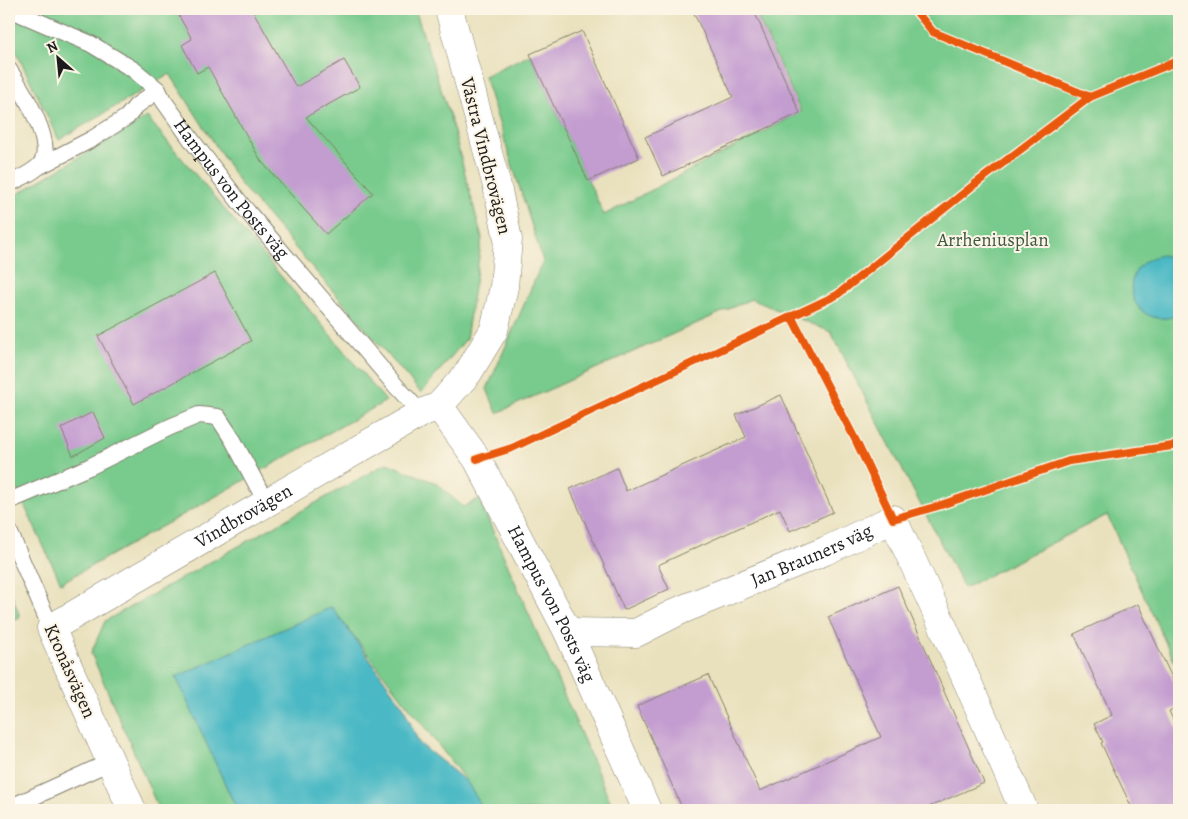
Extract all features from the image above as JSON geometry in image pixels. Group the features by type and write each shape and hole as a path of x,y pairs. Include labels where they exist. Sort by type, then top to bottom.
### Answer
{"street":[{"name":"Västra Vindbrovägen","path":"430,409 468,373 494,330 504,288 508,238 496,186 448,9"},
{"name":"Vindbrovägen","path":"51,628 266,502 430,409"},
{"name":"Hampus von Posts väg","path":"430,409 477,458 568,632 648,810"},
{"name":"Jan Brauners väg","path":"568,632 636,633 681,610 825,551 893,519 1024,810"},
{"name":"Kronåsvägen","path":"51,628 132,810"}],"lane":[{"name":"Hampus von Posts väg","path":"9,9 91,44 134,70 158,90 193,142 242,204 396,386 430,409"},
{"path":"9,70 25,94 43,138 46,154 40,166"},
{"path":"9,184 92,139 127,116 136,106 158,90"},
{"path":"9,501 88,467 170,426 199,415 218,417 233,440 266,502"},
{"name":"Kronåsvägen","path":"9,531 51,628"},
{"path":"9,808 110,762"}],"green space":[{"path":"9,9 415,9 450,117 482,238 466,339 421,393 241,185 170,74 59,140 9,37"},
{"name":"Arrheniusplan","path":"754,9 1179,9 1179,672 1107,515 964,588 831,332 751,299 497,413 487,389 543,261 484,76 530,54 604,215 801,112"},
{"path":"147,117 386,401 61,583 9,473 9,199"},
{"path":"387,463 436,483 463,507 479,499 614,810 480,810 467,782 332,608 177,677 237,810 159,810 91,653 105,621"},
{"path":"9,587 20,617 9,622"}],"water":[{"path":"1162,255 1179,259 1179,315 1162,318 1148,315 1138,307 1133,296 1132,283 1136,271 1146,261"},
{"path":"332,607 403,706 419,743 467,782 484,810 237,810 176,677"}],"building":[{"path":"175,9 252,9 296,87 344,60 360,87 306,117 373,193 326,234 261,161 208,67 197,73 182,45 192,39"},
{"path":"692,9 753,9 800,113 663,176 645,137 733,97"},
{"path":"582,31 639,158 588,181 530,54"},
{"path":"215,273 251,341 134,404 98,336"},
{"path":"781,395 833,512 790,531 780,509 658,565 669,589 624,610 570,489 617,468 626,491 746,437 736,415"},
{"path":"93,412 105,438 73,456 61,428"},
{"path":"898,586 984,783 922,810 683,810 637,706 708,675 760,791 881,737 828,617"},
{"path":"1138,604 1179,693 1179,706 1169,711 1179,733 1179,810 1133,810 1094,724 1112,715 1074,634"}],"cycle path":[{"path":"914,9 933,32 1090,97"},
{"path":"477,459 512,448 837,295 975,184 1090,97 1175,62 1179,64"},
{"path":"791,316 856,441 893,519 938,506 1069,461 1179,445"}]}
